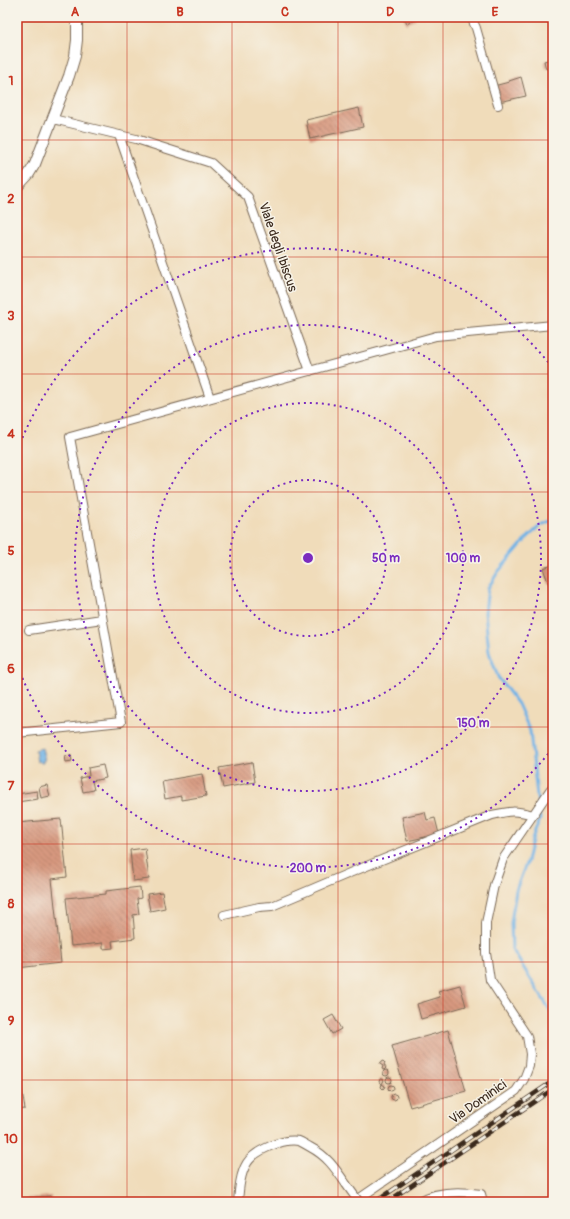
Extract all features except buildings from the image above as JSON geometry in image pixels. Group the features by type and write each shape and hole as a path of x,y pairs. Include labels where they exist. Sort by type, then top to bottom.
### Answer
{"street":[{"path":"17,187 29,174 35,164 69,76 75,56 77,17"},
{"path":"471,17 476,28 498,105"},
{"name":"Viale degli Ibiscus","path":"53,119 136,139 211,163 248,197 310,371"},
{"path":"120,135 210,398"},
{"path":"17,733 121,722 70,437 436,336 553,325"},
{"path":"29,630 102,619"},
{"name":"Via Dominici","path":"354,1202 516,1091 524,1079 530,1054 527,1036 490,980 486,954 486,923 494,885 503,859 553,787"},
{"path":"224,915 258,907 272,906 492,815 509,811 534,813"},
{"path":"238,1202 239,1183 247,1163 260,1151 279,1142 299,1141 319,1152 331,1162 358,1202"},
{"path":"418,1202 424,1198 447,1193 464,1192 482,1198"}],"water":[{"path":"42,748 45,760 41,763 39,761 37,762 35,750"}],"waterway":[{"path":"538,805 530,731 518,704 498,677 489,652 485,612 488,588 498,572 527,538 541,525 553,520"},
{"path":"539,811 540,820 533,836 527,861 516,890 511,923 512,949 553,1015"}],"railway":[{"path":"375,1202 553,1081"},
{"path":"387,1202 553,1089"}]}
